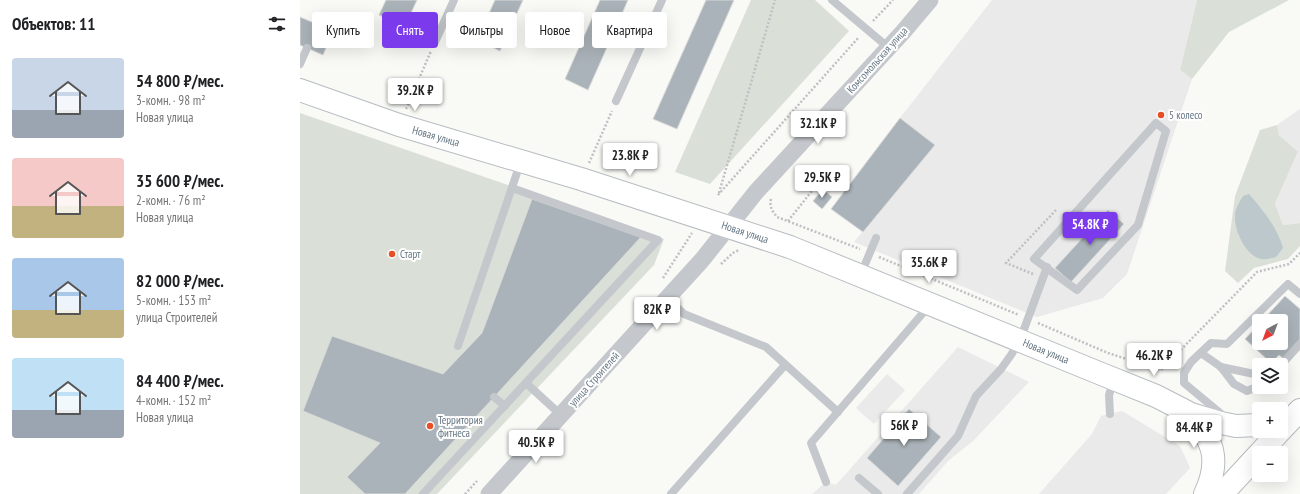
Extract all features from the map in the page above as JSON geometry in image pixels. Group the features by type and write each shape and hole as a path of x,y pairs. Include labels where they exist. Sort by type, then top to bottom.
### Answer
{"main road":[{"name":"Новая улица","path":"300,90 399,125 521,161 790,247 1115,379 1177,408"},
{"path":"1288,408 1300,399"},
{"path":"1177,408 1204,419 1236,426 1252,425"},
{"path":"1177,408 1199,426 1211,445 1214,458 1214,470 1206,494"},
{"path":"1288,423 1300,410"},
{"path":"1267,446 1274,438"},
{"path":"1222,494 1252,462"}],"street":[{"name":"Комсомольская улица","path":"728,226 756,192 885,57 930,0"},
{"name":"улица Строителей","path":"489,494 702,260 728,226"}],"lane":[{"path":"438,35 454,0"},
{"path":"616,102 662,0"},
{"path":"832,0 866,29 885,57"},
{"path":"300,64 307,48"},
{"path":"1156,123 1166,131 1138,225 1077,290 1047,267 1034,259 1156,123"},
{"path":"458,346 521,161"},
{"path":"423,494 658,240 548,203 512,188"},
{"path":"860,275 876,238"},
{"path":"906,494 958,436 976,396 1001,369 1020,340 1047,267"},
{"path":"1236,426 1184,383 1184,373 1211,343 1227,344 1288,284 1300,294"},
{"path":"667,298 684,314 766,347 838,412"},
{"path":"826,482 811,443 931,304"},
{"path":"1287,358 1300,344"},
{"path":"1201,353 1221,367 1234,384 1247,391 1252,389"},
{"path":"671,494 785,365"},
{"path":"1221,367 1252,374"},
{"path":"1110,414 1109,395 1115,379"},
{"path":"526,383 561,415"},
{"path":"494,397 505,406"},
{"path":"859,478 878,494"}],"path":[{"path":"775,0 718,195 893,0"},
{"path":"412,95 428,59"},
{"path":"593,153 609,117"},
{"path":"788,221 827,172"},
{"path":"773,195 770,204 772,211 777,218 870,253 1108,353 1161,370 1257,272 1289,264 1300,253"},
{"path":"1036,274 1006,264 1056,210"},
{"path":"661,280 693,231"},
{"path":"465,494 481,476"}],"shaded area":[{"path":"751,0 815,0 849,31 710,184 675,172"},
{"path":"992,0 1197,0 1180,70 1192,79 1127,274 1103,298 1037,317 854,242 935,145 900,118"},
{"path":"1197,0 1289,0 1229,32 1192,79 1180,70"},
{"path":"1300,109 1300,223 1283,225 1275,202 1298,153 1279,135 1277,125"},
{"path":"300,113 664,239 654,265 437,494 300,494"},
{"path":"1277,125 1279,135 1298,152 1275,203 1283,225 1300,223 1300,246 1288,259 1254,268 1238,283 1225,271 1235,196 1260,130"},
{"path":"1249,194 1269,219 1280,240 1283,248 1276,257 1263,259 1256,257 1246,248 1239,235 1235,222 1236,211 1243,196"},
{"path":"958,347 1029,382 973,441 948,461 919,494 812,494 826,482 836,485"},
{"path":"887,374 905,390 874,424 856,408"},
{"path":"1122,411 1180,446 1190,468 1166,494 1039,494 1092,434 1101,416"}],"building":[{"path":"386,0 417,0 411,12 382,12 382,16 379,15"},
{"path":"495,0 523,0 517,13 517,12 490,12"},
{"path":"600,0 628,0 623,12 595,12"},
{"path":"706,0 734,0 677,129 653,119"},
{"path":"300,17 312,22 312,48 326,48 323,55 300,45"},
{"path":"592,18 592,48 607,48 588,90 565,79 579,48 584,48 584,36"},
{"path":"494,48 501,48 500,51"},
{"path":"900,118 935,145 863,232 831,209"},
{"path":"823,189 832,197 822,209 813,201"},
{"path":"532,199 641,237 405,494 365,494 347,477 380,443 303,411 332,336 443,374 482,333"},
{"path":"1108,210 1124,224 1071,282 1055,268"},
{"path":"1285,296 1300,309 1300,339 1283,358 1279,355 1276,358 1266,358 1257,350 1288,350 1288,314 1268,314"},
{"path":"1252,332 1252,345 1245,339"},
{"path":"909,409 941,437 898,486 867,458"}],"place":[{"name":"5 колесо","path":"1161,115"},
{"name":"Старт","path":"392,254"},
{"name":"Территория фитнеса","path":"430,426"}]}
